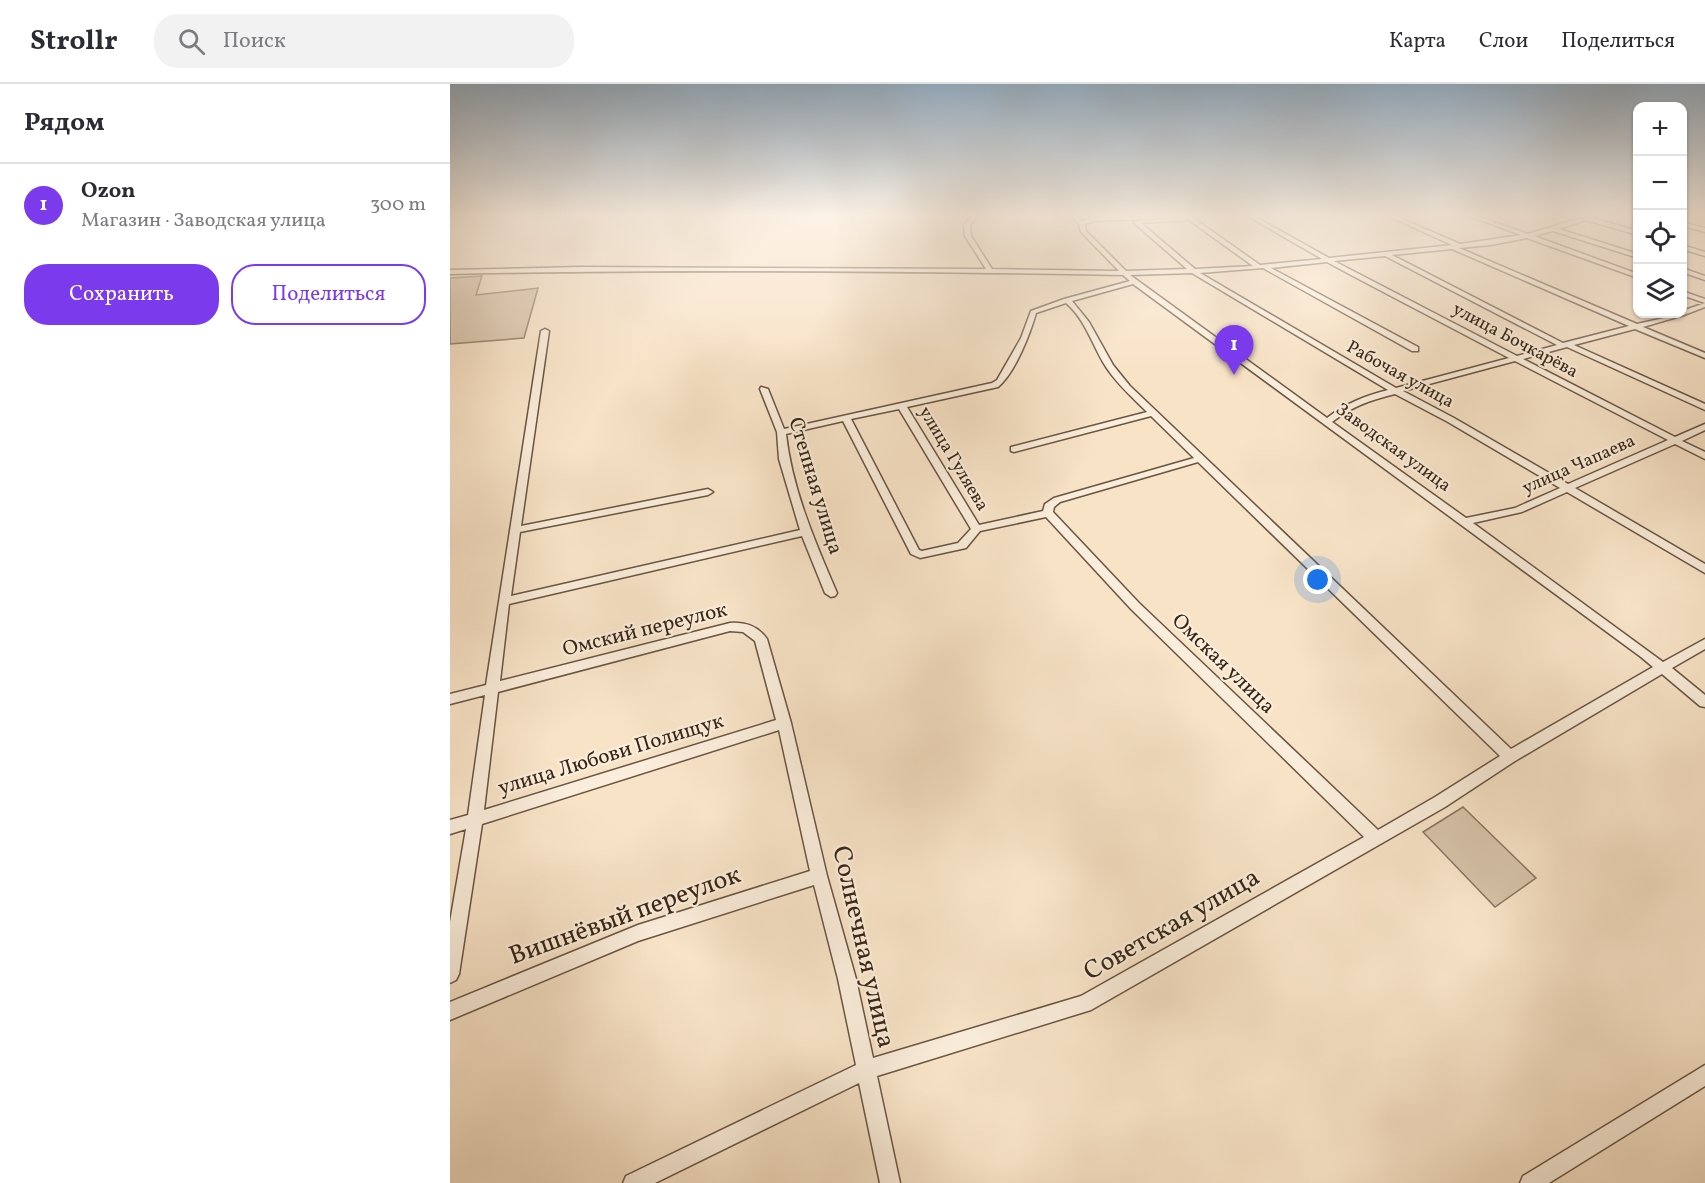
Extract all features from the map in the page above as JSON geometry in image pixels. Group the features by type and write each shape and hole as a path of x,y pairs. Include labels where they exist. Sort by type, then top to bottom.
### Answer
{"street":[{"path":"988,266 990,270"},
{"name":"Заводская улица","path":"1117,266 1134,282 1464,522 1705,702"},
{"name":"Рабочая улица","path":"1188,266 1394,390 1705,569"},
{"path":"450,272 581,269 990,270 1123,273 1270,266"},
{"name":"улица Бочкарёва","path":"1342,266 1705,456"},
{"path":"1410,266 1564,344 1705,407"},
{"path":"1502,266 1705,356"},
{"path":"1507,266 1705,347"},
{"path":"1612,266 1633,274"},
{"path":"1262,267 1414,349"},
{"path":"1687,271 1705,278"},
{"path":"781,432 995,385 1000,381 1025,338 1034,312 1066,300 1134,282"},
{"path":"1687,295 1705,303"},
{"path":"1066,300 1075,308 1097,339 1116,375 1200,459 1510,757"},
{"path":"1687,311 1705,303"},
{"path":"1327,422 1342,410 1361,400 1664,318"},
{"path":"450,974 475,819 504,601 545,331"},
{"name":"Степная улица","path":"764,389 781,432 784,459 806,532 831,593"},
{"name":"улица Гуляева","path":"902,406 976,529"},
{"path":"1014,449 1154,414"},
{"path":"846,418 915,552 920,555 962,546 976,529 1048,513 1049,506 1057,500 1200,459"},
{"name":"улица Чапаева","path":"1464,522 1518,510 1705,427"},
{"path":"515,530 708,492"},
{"name":"Омская улица","path":"1048,513 1135,606 1376,838"},
{"path":"504,601 806,532"},
{"name":"Омский переулок","path":"450,699 730,627 745,626 761,639 784,723"},
{"name":"Советская улица","path":"633,1183 866,1070 1086,1004 1440,802 1510,757 1705,643"},
{"name":"улица Любови Полищук","path":"450,827 784,723"},
{"name":"Солнечная улица","path":"784,723 819,876 847,979 890,1183"},
{"name":"Вишнёвый переулок","path":"450,1011 638,933 819,876"},
{"path":"1530,1183 1705,1075"}],"shaded area":[{"path":"482,276 476,295 538,288 524,338 450,344 450,278"},
{"path":"1463,807 1536,878 1495,907 1423,832"}],"place":[{"name":"Ozon","path":"1234,375"}]}
